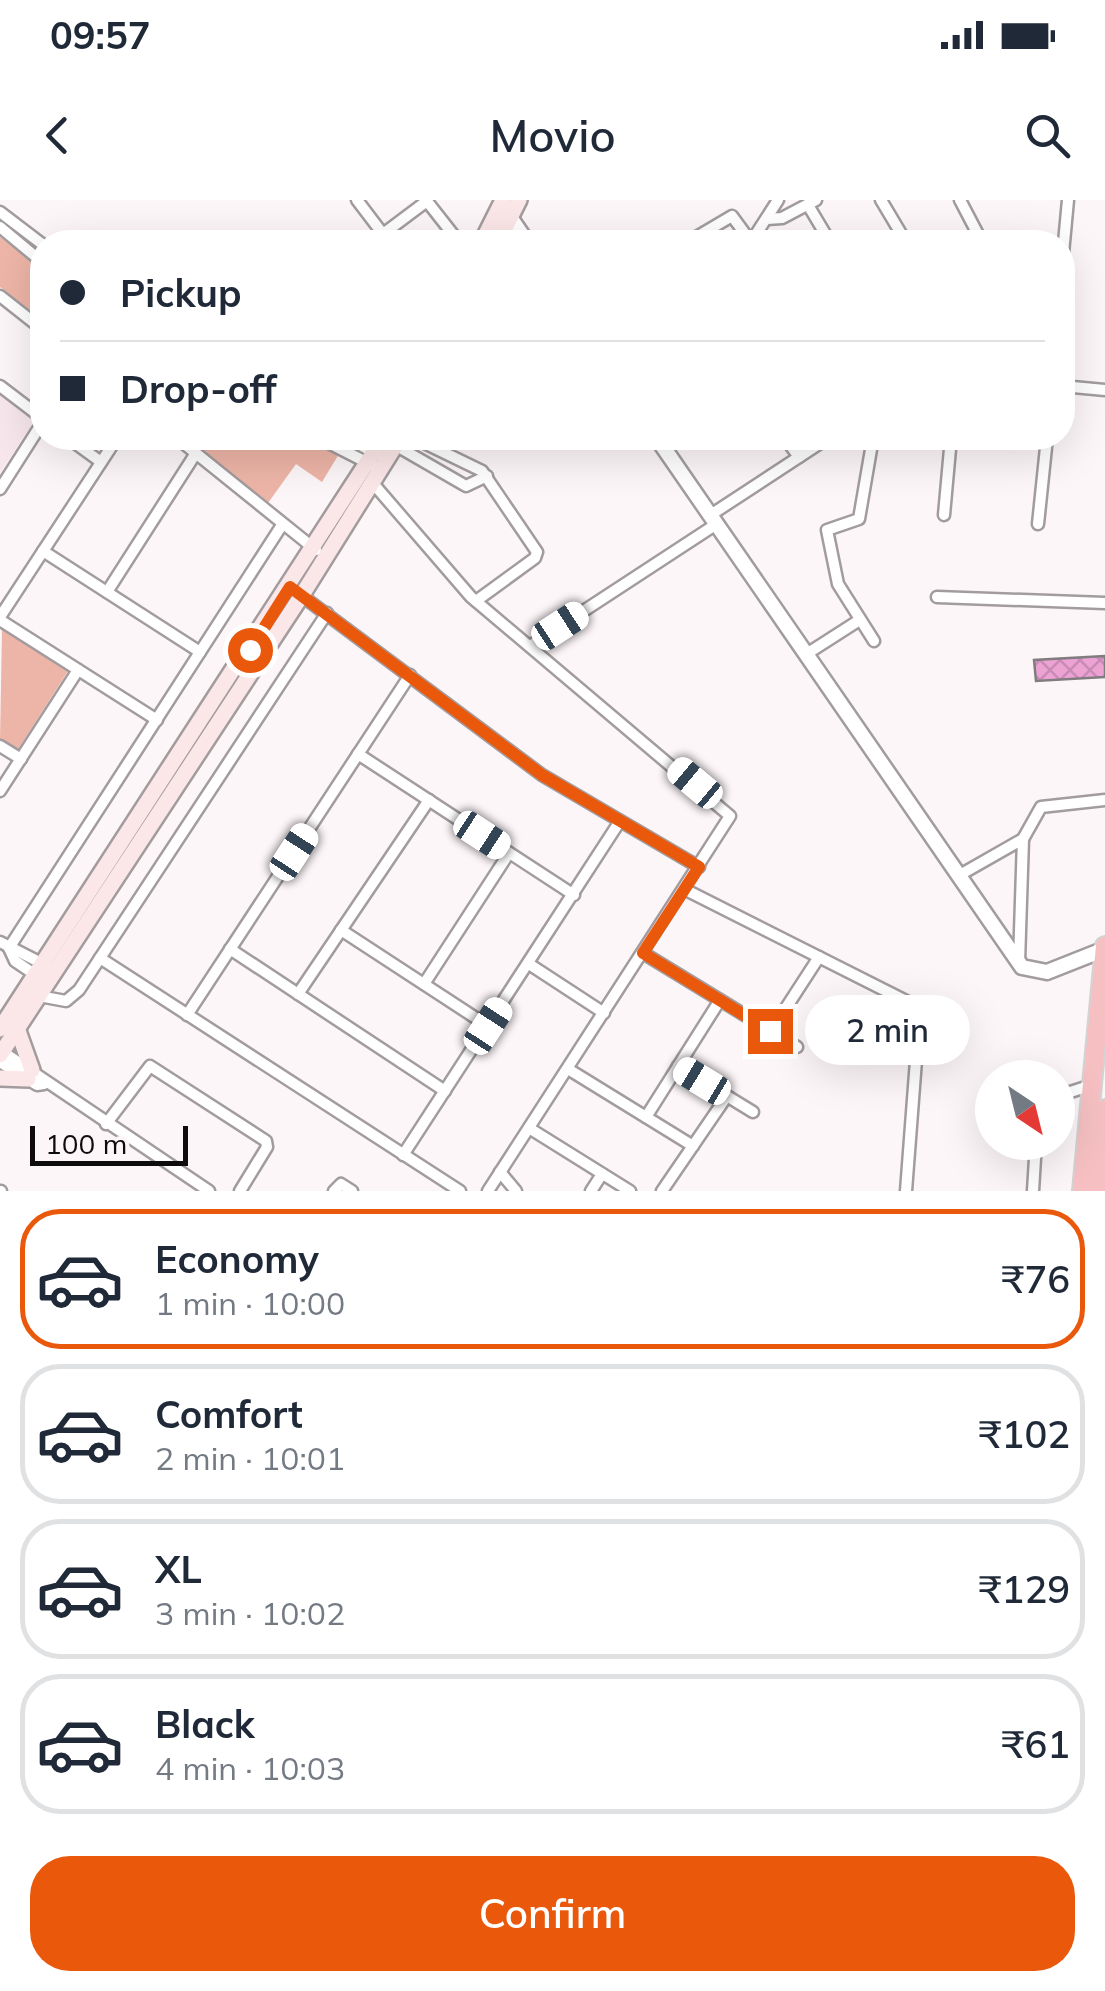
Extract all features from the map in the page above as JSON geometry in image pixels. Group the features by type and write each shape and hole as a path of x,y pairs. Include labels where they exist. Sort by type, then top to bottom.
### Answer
{"highway":[{"path":"1082,1191 1105,948"},
{"path":"1098,1191 1105,1109"}],"main road":[{"path":"489,230 503,206 519,200"},
{"path":"1,1054 44,978 381,458"},
{"path":"0,1029 44,978"},
{"path":"0,1078 35,1078 17,1028"}],"street":[{"path":"357,200 380,230"},
{"path":"394,230 426,200 450,230"},
{"path":"760,230 778,200"},
{"path":"881,200 899,230"},
{"path":"960,200 976,230"},
{"path":"1065,230 1068,200"},
{"path":"768,219 782,218 812,202 825,230"},
{"path":"503,206 519,230"},
{"path":"0,212 30,235"},
{"path":"708,230 732,216 742,230"},
{"path":"0,227 30,252"},
{"path":"0,296 30,320"},
{"path":"0,386 30,410"},
{"path":"1075,387 1105,390"},
{"path":"0,489 30,440"},
{"path":"84,450 100,462"},
{"path":"108,450 0,619 157,720"},
{"path":"192,450 320,553"},
{"path":"356,450 466,486 487,476"},
{"path":"437,450 487,476 538,554 476,601"},
{"path":"665,450 1019,962 1028,971 1047,972 1105,948"},
{"path":"794,450 799,457"},
{"path":"530,646 810,450"},
{"path":"871,450 859,519 826,529 835,577 858,621 874,641"},
{"path":"944,515 950,450"},
{"path":"1038,524 1046,450"},
{"path":"107,592 196,453"},
{"path":"381,458 476,601 728,812 730,821 488,1191"},
{"path":"282,525 157,720 5,945 15,960 44,978 59,1002 71,998 100,958 326,613"},
{"path":"43,551 200,652"},
{"path":"296,591 542,775 699,867"},
{"path":"938,597 1105,602"},
{"path":"804,654 858,621"},
{"path":"0,791 78,670"},
{"path":"187,1014 410,675"},
{"path":"0,746 20,759"},
{"path":"358,754 574,895"},
{"path":"298,994 429,800"},
{"path":"1019,962 1023,839 1041,807 1105,800"},
{"path":"403,1155 620,821"},
{"path":"958,876 1023,839"},
{"path":"424,984 510,853"},
{"path":"684,890 921,1011 906,1191"},
{"path":"341,930 488,1026"},
{"path":"230,949 445,1091"},
{"path":"643,953 797,1048"},
{"path":"770,1031 820,957"},
{"path":"100,958 460,1191"},
{"path":"528,964 604,1013"},
{"path":"646,1117 720,1000"},
{"path":"1,1054 209,1191"},
{"path":"106,1124 144,1068 150,1066 266,1141 267,1147 240,1191"},
{"path":"678,1066 753,1112"},
{"path":"568,1069 693,1146"},
{"path":"1075,1091 1092,1086"},
{"path":"662,1191 727,1096"},
{"path":"529,1128 630,1191"},
{"path":"1032,1191 1035,1160"},
{"path":"500,1172 516,1191"},
{"path":"591,1191 602,1174"},
{"path":"334,1191 341,1184 352,1191"}],"shaded area":[{"path":"0,237 30,259 30,311 0,287"},
{"path":"0,396 30,418 30,427 0,473"},
{"path":"202,450 332,450 339,454 322,482 296,464 268,503"},
{"path":"2,629 68,671 17,751 0,740"}],"building":[{"path":"1105,656 1105,677 1036,681 1034,660"}],"route":[{"path":"250,650 290,587 542,775 620,821 638,827 699,867 643,953 770,1031"}]}
